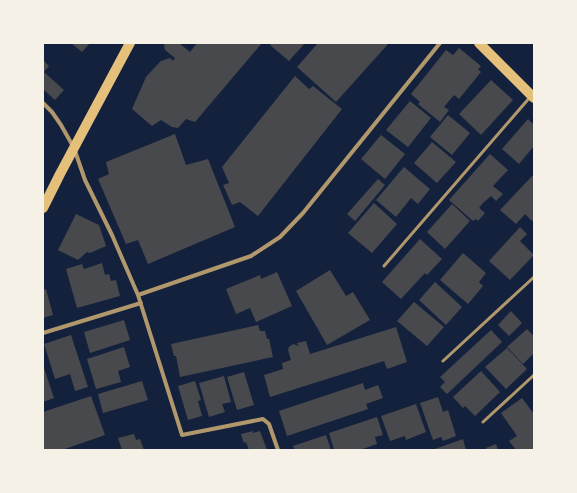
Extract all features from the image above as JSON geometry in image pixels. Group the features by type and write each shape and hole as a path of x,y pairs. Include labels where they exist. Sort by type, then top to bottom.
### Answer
{"main road":[{"path":"43,208 130,43"},
{"path":"479,43 533,97"}],"street":[{"path":"138,295 251,256 280,237 303,213 440,43"},
{"path":"43,103 52,112 61,125 74,148 85,180 112,235 138,295 182,435 262,419 269,424 278,450"},
{"path":"43,333 140,303"}],"lane":[{"path":"384,266 533,97"},
{"path":"443,361 534,277"},
{"path":"483,422 534,375"}],"building":[{"path":"71,43 90,43 82,52"},
{"path":"165,43 179,43 190,52 197,43 262,43 195,122 186,119 178,128 172,127 161,120 152,126 132,109 146,77 161,61 170,58 173,61 175,58 165,50"},
{"path":"272,43 305,43 289,61 270,45"},
{"path":"318,43 389,43 336,102 297,67"},
{"path":"459,48 481,66 478,69 481,72 459,99 454,95 444,107 449,110 440,122 418,104 420,102 411,94 446,50 453,55"},
{"path":"43,60 49,66 44,72 64,90 55,100 43,89"},
{"path":"295,76 309,89 313,86 342,109 258,216 240,202 232,205 223,185 229,183 222,167"},
{"path":"491,80 513,100 481,135 459,114"},
{"path":"410,101 431,118 408,147 386,130"},
{"path":"448,115 470,133 452,155 430,137"},
{"path":"528,119 534,125 534,146 519,164 502,149"},
{"path":"175,134 186,165 208,159 235,227 148,264 138,240 126,244 98,179 109,174 106,162"},
{"path":"381,135 405,154 385,179 361,159"},
{"path":"432,142 456,162 437,183 414,163"},
{"path":"490,154 508,170 493,186 503,194 496,201 491,196 483,203 479,208 485,213 478,221 476,219 473,221 449,200"},
{"path":"404,167 430,189 418,204 411,198 396,217 376,200"},
{"path":"534,174 534,219 532,221 525,214 516,224 500,210"},
{"path":"378,179 385,185 355,221 347,214"},
{"path":"374,203 397,224 372,253 348,233"},
{"path":"452,204 470,221 445,249 427,232"},
{"path":"76,214 99,225 106,246 90,253 87,252 78,260 58,250"},
{"path":"520,227 527,234 520,241 534,255 510,280 489,261"},
{"path":"420,239 442,259 427,275 425,273 401,299 382,282"},
{"path":"463,253 486,273 479,282 483,286 468,304 440,280"},
{"path":"102,263 105,275 109,274 111,281 116,280 120,296 77,308 66,269 82,264 84,269"},
{"path":"330,270 346,296 353,292 370,320 327,345 296,291"},
{"path":"277,272 292,306 256,322 250,308 236,314 226,289 260,275 261,279"},
{"path":"435,282 462,307 446,325 419,300"},
{"path":"46,289 53,315 43,318 43,290"},
{"path":"414,302 444,327 427,346 397,321"},
{"path":"511,311 522,323 509,336 498,325"},
{"path":"124,320 130,340 90,353 84,332"},
{"path":"258,325 260,331 265,331 267,339 269,339 273,357 180,377 176,356 174,356 171,344"},
{"path":"396,327 407,362 387,369 384,361 270,397 264,375 283,369 282,363 291,360 288,350 293,344 299,346 297,343 306,341 310,354"},
{"path":"527,329 534,336 534,353 523,364 507,347"},
{"path":"491,330 502,342 447,394 440,387 445,382 440,377"},
{"path":"71,335 88,387 75,391 70,374 55,379 44,344"},
{"path":"124,347 130,367 118,371 121,382 96,389 87,359"},
{"path":"507,348 527,369 506,389 485,367"},
{"path":"43,365 54,398 43,402"},
{"path":"481,371 500,392 475,416 465,406 463,408 453,397"},
{"path":"244,372 254,405 237,410 227,377"},
{"path":"224,376 231,402 222,404 225,412 209,417 199,383"},
{"path":"142,381 148,400 103,413 98,394"},
{"path":"195,381 201,400 198,401 202,416 188,420 178,386"},
{"path":"363,383 365,390 378,385 383,398 366,404 368,409 287,436 279,411"},
{"path":"91,396 105,435 62,450 43,450 43,412"},
{"path":"438,397 443,412 448,410 456,436 443,441 441,437 433,440 420,403"},
{"path":"522,398 534,414 534,450 516,450 509,441 517,436 501,413"},
{"path":"416,404 426,432 406,440 405,436 390,441 381,416"},
{"path":"377,417 383,435 375,437 377,444 360,450 334,450 329,433"},
{"path":"253,431 253,433 260,431 267,450 249,450 246,442 244,443 241,434"},
{"path":"134,434 136,440 140,439 144,450 122,450 118,438"},
{"path":"326,435 331,450 295,450 293,446"},
{"path":"463,439 466,450 432,450"},
{"path":"496,444 498,450 487,450 486,448"}]}
